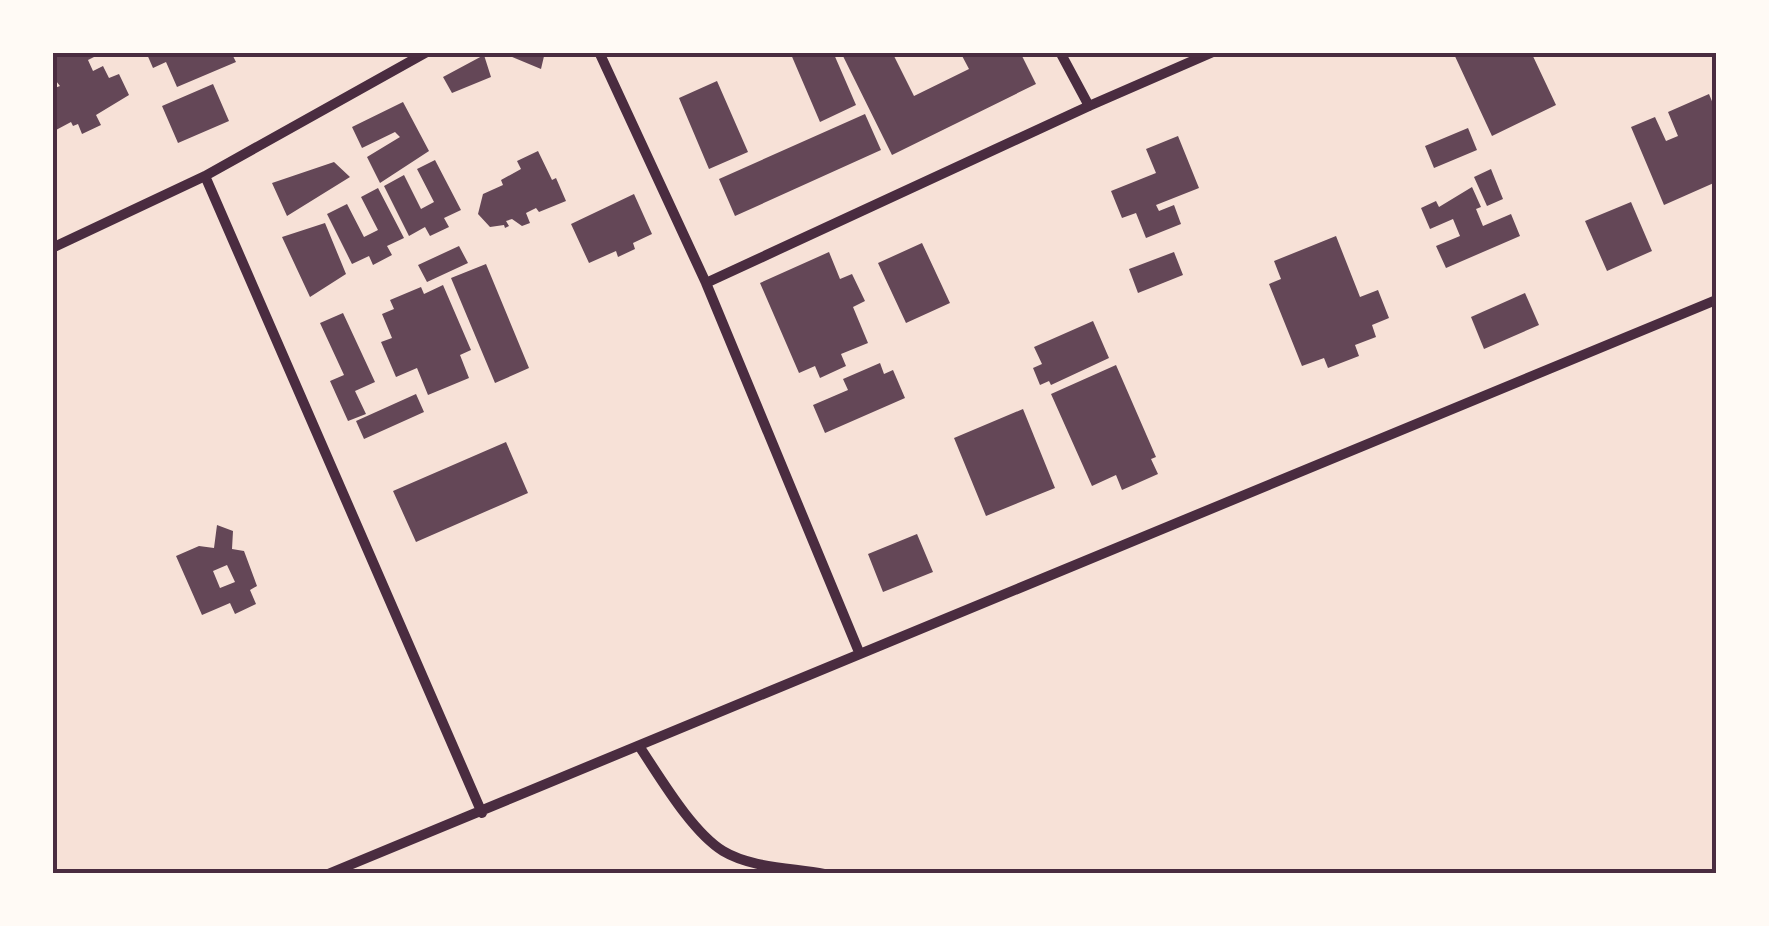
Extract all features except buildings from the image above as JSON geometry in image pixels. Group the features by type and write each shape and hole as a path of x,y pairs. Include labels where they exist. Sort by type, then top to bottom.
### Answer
{"street":[{"path":"52,248 205,176 427,52"},
{"path":"599,52 706,282 858,652"},
{"path":"1060,52 1088,106"},
{"path":"706,282 1214,52"},
{"path":"205,176 482,812"},
{"path":"328,874 1716,300"},
{"path":"639,746 680,808 722,851 752,862 824,874"}]}
